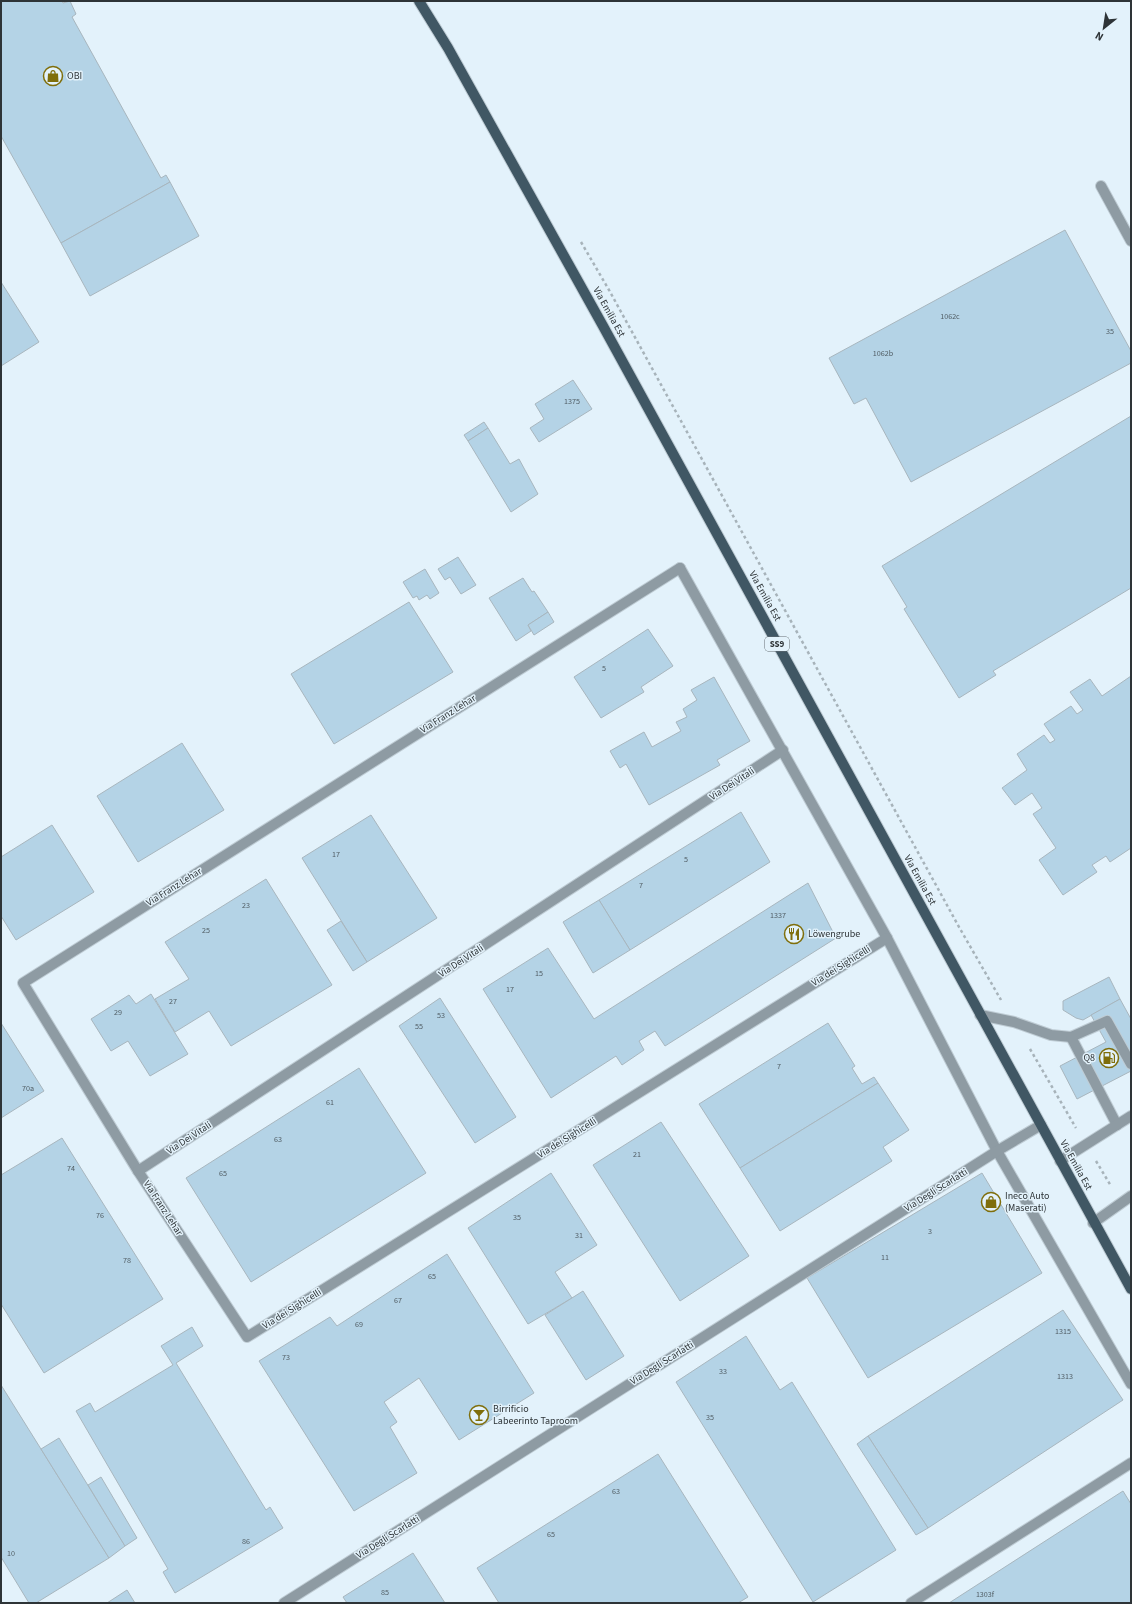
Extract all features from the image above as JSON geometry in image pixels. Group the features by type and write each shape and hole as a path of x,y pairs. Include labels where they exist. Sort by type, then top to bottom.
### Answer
{"main road":[{"name":"Via Emilia Est","path":"419,1 448,48 604,326 1131,1289"}],"street":[{"path":"1100,186 1131,241"},
{"name":"Via Franz Lehar","path":"247,1338 138,1171 23,982 680,568 783,750"},
{"path":"783,750 887,938 997,1151 1131,1384"},
{"name":"Via Dei Vitali","path":"138,1171 783,750"},
{"name":"Via dei Sighicelli","path":"247,1338 887,938"},
{"path":"980,1015 1014,1022 1051,1035 1071,1037 1107,1020 1131,1064"},
{"path":"1071,1037 1117,1124"},
{"path":"1060,1161 1131,1116"},
{"name":"Via Degli Scarlatti","path":"284,1603 997,1151 1041,1125"},
{"path":"1093,1222 1131,1196"},
{"path":"911,1603 1131,1463"}],"path":[{"path":"577,235 609,290 952,913 1120,1203"}],"building":[{"name":"OBI","path":"1,1 62,1 63,3 70,1 76,14 72,17 161,178 166,175 170,182 61,243 1,136"},
{"path":"170,182 199,236 90,296 61,243"},
{"path":"1065,230 1131,351 1131,363 911,482 866,398 854,404 829,358"},
{"path":"1,282 39,342 1,366"},
{"path":"573,380 592,409 539,442 530,428 544,419 535,404"},
{"path":"1131,416 1131,588 993,671 996,675 959,698 904,609 907,607 882,566"},
{"path":"484,422 488,428 468,441 464,435"},
{"path":"488,428 510,464 519,459 538,494 511,512 468,441"},
{"path":"458,557 476,585 461,594 450,577 445,580 438,569"},
{"path":"425,569 439,593 430,599 427,595 419,600 417,596 413,598 403,582"},
{"path":"523,578 548,612 528,625 531,631 516,641 489,598"},
{"path":"409,602 453,672 334,744 291,674"},
{"path":"548,612 554,622 534,635 528,625"},
{"path":"648,629 673,666 641,687 644,692 601,718 574,677"},
{"path":"1131,676 1131,848 1110,862 1106,856 1092,865 1097,872 1063,895 1039,860 1056,848 1033,814 1042,808 1032,793 1015,805 1002,788 1027,770 1017,754 1044,735 1050,743 1055,740 1044,724 1071,706 1077,714 1083,710 1070,692 1090,679 1102,696"},
{"path":"714,677 750,741 717,760 720,765 649,805 626,764 620,768 610,751 644,732 652,747 681,731 676,722 687,717 683,709 697,700 691,690"},
{"path":"182,743 224,810 138,862 97,796"},
{"path":"741,812 770,862 630,950 599,900"},
{"path":"371,815 437,918 367,962 302,858"},
{"path":"52,825 94,892 16,940 1,916 1,857"},
{"path":"266,879 332,985 231,1046 209,1011 175,1032 155,999 189,979 165,942"},
{"path":"808,883 836,938 665,1046 655,1031 639,1041 644,1050 622,1065 616,1056 551,1098 483,989 548,948 594,1019"},
{"path":"599,900 630,950 593,973 563,922"},
{"path":"341,921 367,962 353,971 327,930"},
{"path":"1109,977 1120,999 1083,1020 1076,1018 1063,1010 1063,1001"},
{"path":"151,994 188,1054 150,1076 128,1041 111,1051 91,1019 129,995 136,1004"},
{"path":"440,998 516,1117 475,1143 399,1026"},
{"path":"1120,999 1131,1019 1131,1071 1077,1099 1060,1066 1106,1042 1091,1015"},
{"path":"1,1023 44,1091 1,1118"},
{"path":"828,1023 855,1066 852,1068 862,1084 874,1077 878,1083 740,1168 699,1104"},
{"path":"359,1068 426,1173 251,1282 186,1178"},
{"path":"878,1083 909,1130 883,1147 892,1161 780,1231 740,1168"},
{"path":"661,1122 749,1256 680,1301 593,1165"},
{"path":"62,1138 163,1299 44,1373 1,1304 1,1175"},
{"path":"551,1173 597,1245 555,1272 572,1298 528,1324 468,1228"},
{"path":"982,1173 1042,1273 868,1378 807,1278"},
{"path":"447,1254 534,1393 459,1440 419,1378 384,1402 397,1422 390,1427 417,1473 354,1511 259,1361 330,1317 337,1326"},
{"path":"583,1291 624,1356 586,1380 545,1315"},
{"path":"1063,1310 1123,1400 928,1528 868,1436"},
{"path":"192,1327 203,1346 176,1363 266,1510 270,1507 283,1528 175,1593 163,1572 168,1569 76,1411 90,1403 95,1412 173,1365 161,1346"},
{"path":"746,1336 780,1390 792,1382 896,1550 813,1602 676,1382"},
{"path":"1,1385 109,1558 36,1603 29,1603 1,1557"},
{"path":"868,1436 928,1528 916,1535 857,1444"},
{"path":"59,1438 125,1546 109,1558 41,1449"},
{"path":"658,1454 748,1597 738,1603 499,1603 477,1568"},
{"path":"101,1477 137,1538 125,1546 88,1485"},
{"path":"1123,1491 1131,1504 1131,1603 949,1603"},
{"path":"413,1553 445,1603 347,1603 343,1597"},
{"path":"127,1590 135,1603 107,1603"}],"place":[{"name":"OBI","path":"53,76"},
{"name":"Löwengrube","path":"794,934"},
{"name":"Q8","path":"1109,1058"},
{"name":"Ineco Auto (Maserati)","path":"991,1202"},
{"name":"Birrificio Labeerinto Taproom","path":"479,1415"}]}
